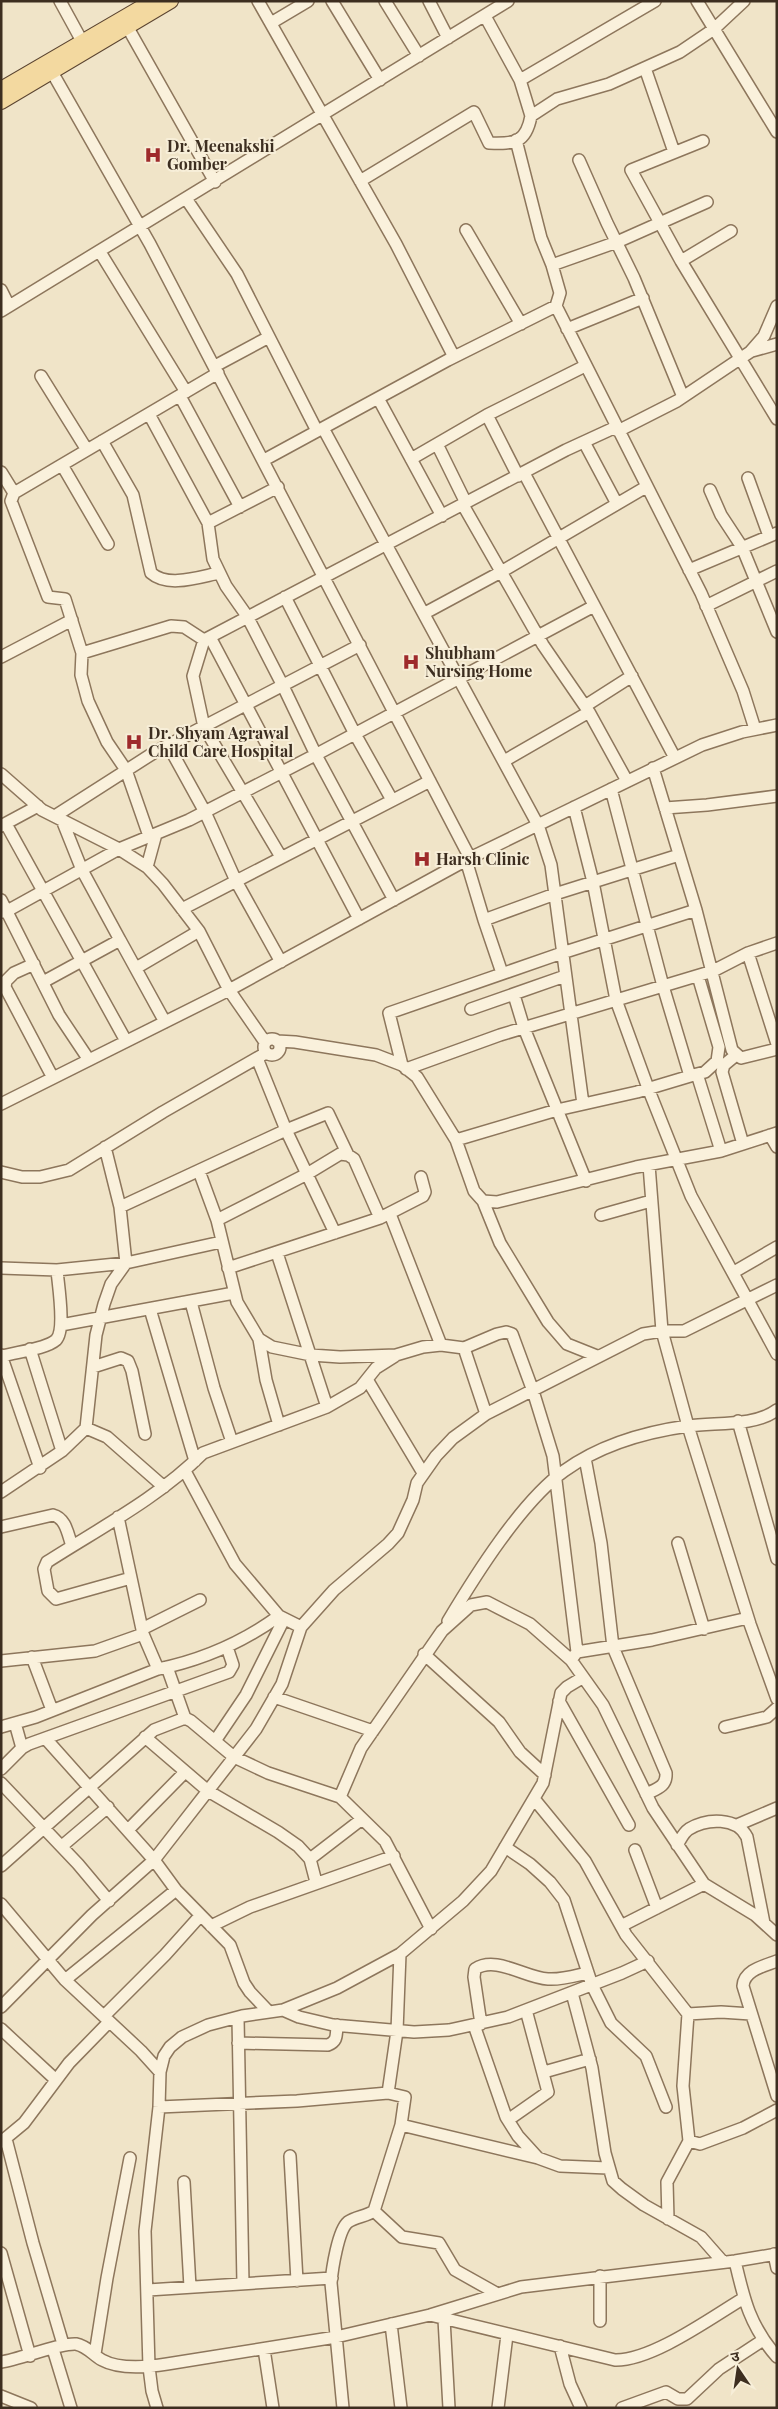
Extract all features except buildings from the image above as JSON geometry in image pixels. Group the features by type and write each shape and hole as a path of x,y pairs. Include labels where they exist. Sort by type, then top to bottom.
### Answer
{"main road":[{"path":"1,102 83,43 152,1"},
{"path":"1,89 49,68 128,28 171,1"}],"street":[{"path":"60,1 83,43"},
{"path":"258,1 396,244 454,357"},
{"path":"271,23 308,1"},
{"path":"332,1 380,80"},
{"path":"386,1 419,56"},
{"path":"429,1 448,38"},
{"path":"1,290 5,309 141,228 508,1"},
{"path":"520,80 655,1"},
{"path":"697,1 777,132"},
{"path":"531,116 556,99 609,84 680,52 714,29 744,1"},
{"path":"360,181 474,112 489,143 508,144 528,132 531,116 520,80 485,16"},
{"path":"128,28 215,182"},
{"path":"49,68 141,228 217,370 430,781 468,859 484,920 502,973"},
{"path":"645,68 674,152"},
{"path":"516,140 542,238 560,293 556,306 706,606 743,691 755,729"},
{"path":"703,141 631,170 681,261 739,360 777,418"},
{"path":"580,160 643,298 683,397"},
{"path":"186,200 237,274 269,337 320,429 425,613 538,825 551,865 583,1104"},
{"path":"552,265 616,242 707,202"},
{"path":"466,230 521,324"},
{"path":"681,261 731,232"},
{"path":"100,252 183,394 240,507"},
{"path":"567,329 643,298"},
{"path":"264,460 454,357 556,306"},
{"path":"281,857 241,793 204,727 193,676 207,639 246,616 387,545 521,474 584,442 617,429 683,397 750,352 764,336 777,306"},
{"path":"147,867 152,835 126,770 107,742 88,701 81,675 82,653 64,599 48,597 11,500 14,493 183,394 269,337"},
{"path":"750,352 777,344"},
{"path":"411,459 488,415 585,366"},
{"path":"41,376 87,450"},
{"path":"378,398 442,516"},
{"path":"149,414 208,523 213,559 219,573 246,616 283,686 316,755 353,820 394,900"},
{"path":"488,415 558,539 675,758"},
{"path":"102,441 133,495 151,573 164,580 178,580 219,573"},
{"path":"584,442 617,504"},
{"path":"437,444 465,504 501,572 539,637 587,709 627,781"},
{"path":"62,465 108,544"},
{"path":"1,472 14,493"},
{"path":"689,570 773,535 748,478"},
{"path":"208,523 278,487"},
{"path":"425,613 501,572 646,487"},
{"path":"710,490 721,515 742,547 777,632"},
{"path":"706,606 777,571"},
{"path":"285,597 355,734 392,800"},
{"path":"88,1060 59,1015 3,908 43,890 119,849 205,812 539,637 594,606"},
{"path":"1,657 72,620"},
{"path":"82,653 171,626 184,627 207,639 246,705 360,919"},
{"path":"58,818 126,770 168,745 360,645"},
{"path":"504,761 587,709 632,676"},
{"path":"1,1104 229,990 468,859 653,768 702,745 755,729 777,725"},
{"path":"168,745 205,812 236,881 281,962"},
{"path":"653,768 696,910 732,1050 741,1058 776,1050 748,953"},
{"path":"4,780 38,806 119,849 147,867 199,931 229,990 266,1049 286,1130 335,1233"},
{"path":"182,909 430,781"},
{"path":"611,789 664,986 693,1075 721,1151"},
{"path":"665,808 708,805 777,796"},
{"path":"38,806 4,825 43,890 126,1041"},
{"path":"574,807 592,882 616,1000 648,1088 691,1196 777,1354"},
{"path":"58,818 82,870 166,1022"},
{"path":"484,920 555,894 679,855"},
{"path":"404,1067 389,1012 696,910"},
{"path":"136,968 199,931"},
{"path":"43,982 120,940"},
{"path":"404,1067 572,1013 698,976 713,971 748,953 777,943"},
{"path":"34,964 14,973 6,980 5,998 53,1078"},
{"path":"471,1009 566,976"},
{"path":"456,1140 557,1110 705,1072 717,1061 718,1047 698,976"},
{"path":"514,995 524,1028 586,1181"},
{"path":"1,1172 22,1176 57,1174 69,1170 266,1049 295,1042 376,1055 404,1067 416,1076 456,1140 474,1191 484,1201 500,1243 548,1322 567,1344 597,1356"},
{"path":"736,1055 724,1065 722,1072 743,1144"},
{"path":"120,1207 286,1130 328,1113 348,1155"},
{"path":"484,1201 497,1202 650,1165 721,1151 774,1134 777,1147"},
{"path":"1,1492 40,1468 62,1451 86,1428 96,1334 111,1284 126,1263 120,1207 105,1147"},
{"path":"218,1220 307,1174 340,1154 348,1155 354,1159 385,1216 441,1345"},
{"path":"650,1165 662,1331 688,1426 748,1618 777,1699"},
{"path":"199,1171 218,1220 221,1242 234,1292 241,1311 259,1339 266,1380 279,1425"},
{"path":"228,1268 385,1216 423,1196 425,1192 421,1177"},
{"path":"601,1216 652,1201"},
{"path":"1,1268 57,1270 126,1263 221,1242"},
{"path":"734,1272 777,1247"},
{"path":"276,1252 327,1407"},
{"path":"40,1468 2,1355 30,1349 56,1340 61,1325 57,1270"},
{"path":"1,2007 109,1901 154,1860 256,1730 282,1684 301,1627 334,1590 388,1544 398,1533 423,1473 453,1438 486,1414 573,1372 597,1356 643,1334 662,1331 684,1332 777,1285"},
{"path":"61,1325 191,1302 234,1292"},
{"path":"191,1302 214,1388 232,1442"},
{"path":"150,1309 195,1462"},
{"path":"259,1339 272,1347 311,1355 340,1357 396,1355 423,1347 441,1345 464,1348 497,1334 506,1332 512,1334 533,1391 553,1456 574,1656 582,1678 603,1705 646,1794 677,1845 704,1884 741,1905 777,1935"},
{"path":"464,1348 486,1414"},
{"path":"30,1349 62,1451"},
{"path":"131,1578 56,1599 48,1591 44,1565 164,1487 185,1471 203,1453 327,1407 360,1388 368,1381 376,1368 396,1355"},
{"path":"93,1368 121,1358 128,1361 132,1371 145,1434"},
{"path":"368,1381 423,1473"},
{"path":"340,1796 361,1748 424,1654 442,1631 467,1590 520,1516 556,1477 585,1458 632,1438 688,1426 738,1421 772,1413 777,1410"},
{"path":"738,1421 777,1559"},
{"path":"86,1428 107,1437 164,1487"},
{"path":"585,1458 601,1543 613,1646 666,1773 664,1785 646,1794"},
{"path":"185,1471 236,1564 282,1617 301,1627"},
{"path":"1,1527 53,1515 63,1520 72,1546"},
{"path":"118,1517 142,1632 176,1691 185,1718 234,1757 268,1773 340,1796 385,1841 431,1929"},
{"path":"678,1543 704,1629"},
{"path":"1,1662 95,1651 142,1632 200,1600"},
{"path":"442,1631 471,1605 487,1602 530,1624 574,1656"},
{"path":"1,1727 163,1668 227,1647 282,1617"},
{"path":"215,1741 246,1695 282,1617"},
{"path":"574,1656 748,1618"},
{"path":"1,1769 22,1748 229,1672 233,1665 227,1647"},
{"path":"424,1654 499,1722 520,1752 545,1775"},
{"path":"32,1657 52,1710"},
{"path":"157,2408 152,2391 149,2366 145,2231 159,2107 160,2072 164,2056 170,2047 182,2037 208,2026 238,2018 283,2010 338,1988 400,1954 463,1901 491,1871 535,1800 545,1775 556,1728 559,1700 567,1687 582,1678"},
{"path":"274,1697 373,1731"},
{"path":"559,1700 628,1824"},
{"path":"725,1727 767,1717 777,1708"},
{"path":"1,1866 91,1788 145,1737 154,1730 185,1718"},
{"path":"14,1723 22,1748"},
{"path":"145,1737 208,1791 278,1832 298,1846 310,1859 316,1882"},
{"path":"46,1739 154,1860 176,1890 230,1945 247,1988 269,2012"},
{"path":"128,1830 185,1772"},
{"path":"1,1783 62,1846 109,1901"},
{"path":"535,1800 585,1861 622,1926 688,2014 683,2086 689,2141 667,2182 668,2219"},
{"path":"62,1846 108,1807"},
{"path":"737,1825 776,1812"},
{"path":"310,1859 362,1819"},
{"path":"677,1845 683,1835 690,1829 701,1825 725,1821 743,1829 747,1837 764,1923"},
{"path":"505,1847 530,1864 550,1882 564,1900 592,1985 611,2023 646,2056 666,2107"},
{"path":"635,1850 657,1908"},
{"path":"211,1926 250,1907 316,1882 394,1856"},
{"path":"622,1926 704,1884"},
{"path":"65,1980 176,1890"},
{"path":"1,1904 5,1918 48,1960 65,1980 141,2051 160,2072"},
{"path":"71,2408 33,2243 4,2140 24,2123 106,2019 200,1916"},
{"path":"388,2093 397,2031 400,1954"},
{"path":"777,1960 748,1973 744,1979 743,1986 777,2096"},
{"path":"283,2010 299,2017 336,2026 397,2031 449,2030 526,2010 648,1961"},
{"path":"538,2158 508,2120 478,2024 475,1969 481,1965 512,1969 547,1980 587,1973"},
{"path":"572,1992 590,2060 608,2168 613,2181 622,2190 701,2237 723,2262"},
{"path":"508,2120 548,2092 526,2010"},
{"path":"688,2014 721,2012 752,2014"},
{"path":"238,2018 243,2284"},
{"path":"238,2043 328,2045 334,2043 336,2026"},
{"path":"1,2029 56,2080"},
{"path":"544,2072 590,2060"},
{"path":"159,2107 298,2101 388,2093 405,2097 401,2125 374,2211"},
{"path":"689,2141 700,2144 743,2128 777,2110"},
{"path":"401,2125 568,2167 608,2168"},
{"path":"290,2156 297,2281"},
{"path":"95,2354 107,2278 130,2158"},
{"path":"184,2182 190,2287"},
{"path":"343,2408 332,2278 342,2232 347,2222 374,2211"},
{"path":"374,2211 402,2237 439,2243 455,2270 496,2293"},
{"path":"1,2253 30,2356"},
{"path":"2,2362 30,2356 58,2346 78,2344 102,2360 113,2364 149,2366 336,2337 430,2315 496,2293 531,2285 735,2261 775,2254 777,2268"},
{"path":"735,2261 750,2317 763,2340 777,2357"},
{"path":"600,2276 600,2321"},
{"path":"148,2290 332,2278"},
{"path":"430,2315 615,2360 638,2357 682,2335 744,2298"},
{"path":"444,2319 449,2408"},
{"path":"391,2324 400,2408"},
{"path":"498,2408 507,2335"},
{"path":"622,2408 666,2392 678,2399 687,2399 720,2369 763,2340"},
{"path":"560,2346 570,2384 581,2408"},
{"path":"264,2349 273,2408"},
{"path":"1,2396 30,2407"}],"place":[{"name":"Dr. Meenakshi Gomber","path":"153,155"},
{"name":"Shubham Nursing Home","path":"411,662"},
{"name":"Dr. Shyam Agrawal Child Care Hospital","path":"134,742"},
{"name":"Harsh Clinic","path":"422,859"}]}
